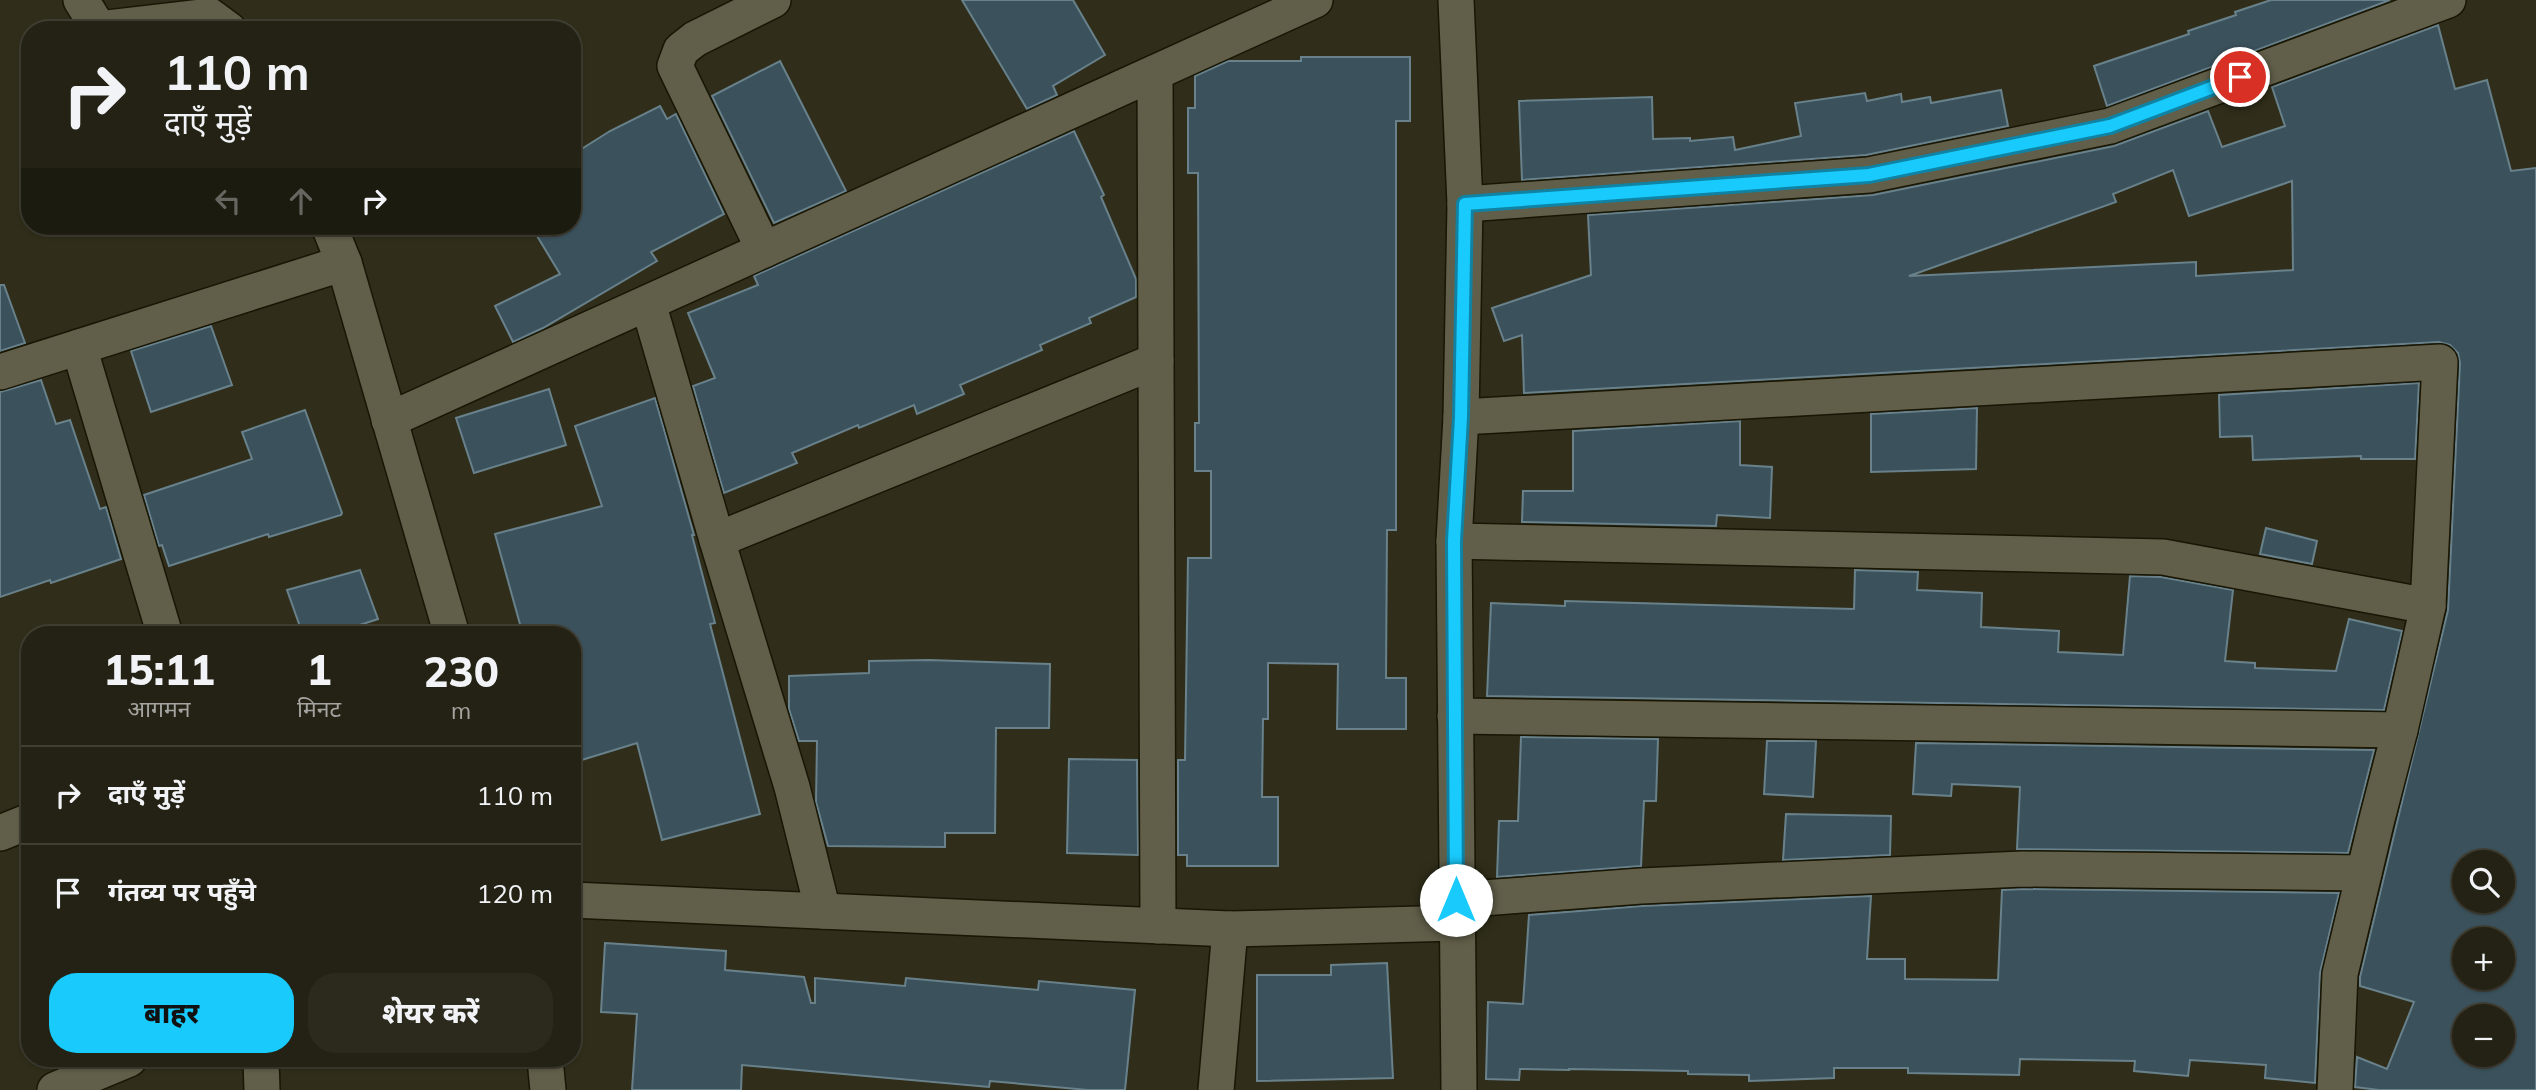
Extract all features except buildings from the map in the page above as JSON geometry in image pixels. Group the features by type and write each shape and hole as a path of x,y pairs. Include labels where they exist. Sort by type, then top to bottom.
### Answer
{"street":[{"path":"81,0 94,21"},
{"path":"764,250 675,66 681,50 695,39 774,0"},
{"path":"389,420 1315,0"},
{"path":"1456,0 1465,204 1461,417 1454,541 1459,1090"},
{"path":"1465,204 1869,175 2110,126 2448,0"},
{"path":"167,21 210,16 217,21"},
{"path":"1156,73 1158,926"},
{"path":"333,235 344,262 449,626"},
{"path":"0,372 344,262"},
{"path":"648,303 792,787 823,911"},
{"path":"79,347 162,626"},
{"path":"717,540 1156,361"},
{"path":"1461,417 2440,362 2428,606 2340,974 2335,1090"},
{"path":"1454,541 2162,557 2428,606"},
{"path":"1455,716 2400,730"},
{"path":"0,833 21,825"},
{"path":"581,900 1230,929 1457,911 1641,886 2023,869 2364,873"},
{"path":"1216,1090 1230,929"},
{"path":"55,1090 110,1067"},
{"path":"261,1067 262,1090"},
{"path":"546,1067 548,1090"}],"route":[{"path":"1456,900 1454,541 1461,417 1465,204 1869,175 2110,126 2240,77"}]}
